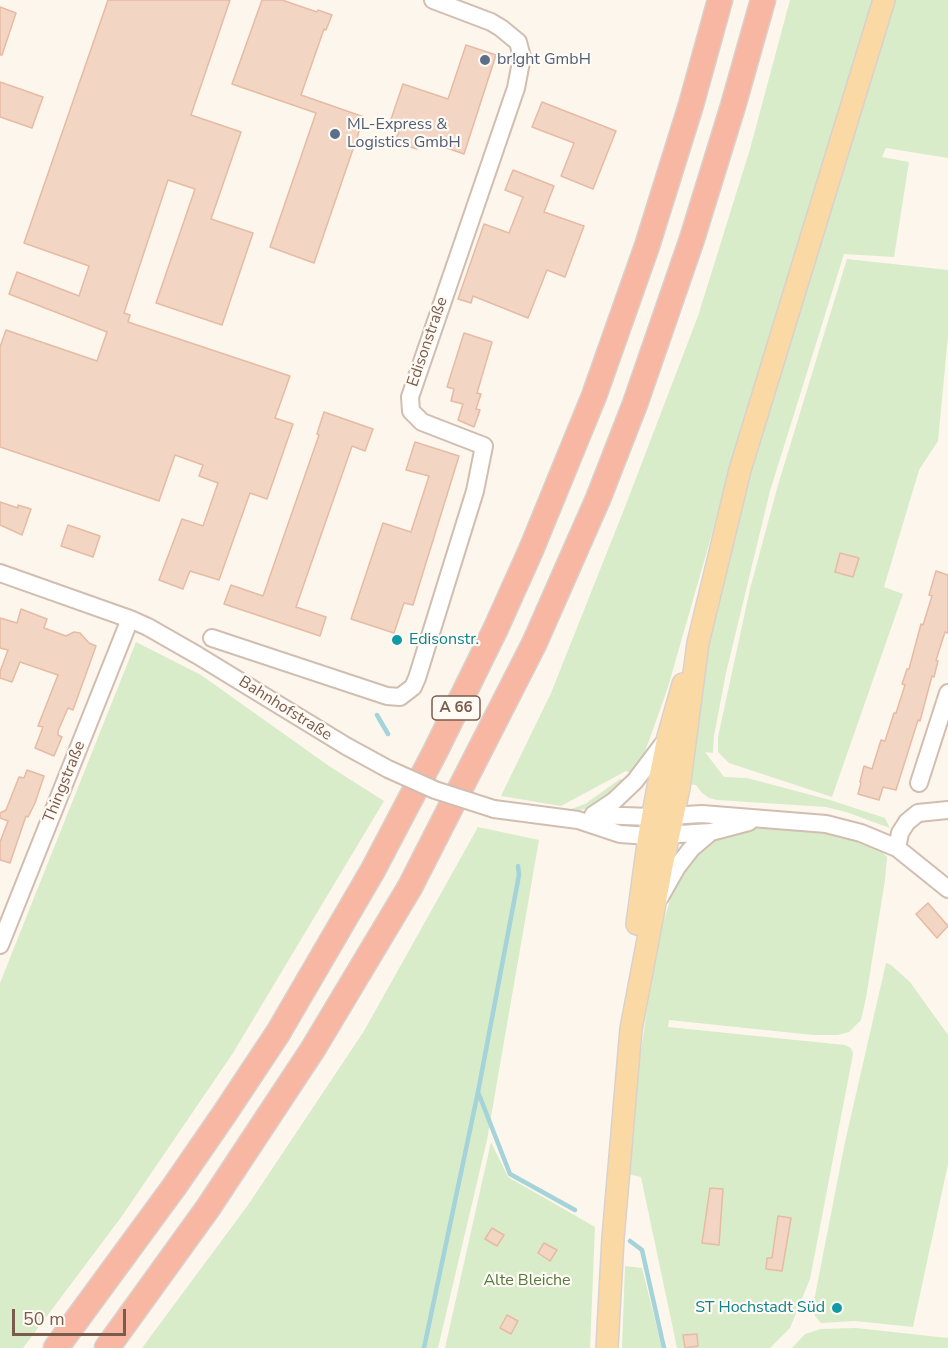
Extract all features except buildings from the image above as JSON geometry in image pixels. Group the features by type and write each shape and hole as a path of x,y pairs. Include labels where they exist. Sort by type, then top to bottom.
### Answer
{"highway":[{"name":"A 66","path":"56,1348 181,1178 278,1033 373,870 440,742 531,550 594,396 646,246 691,105 720,0"},
{"name":"A 66","path":"107,1348 208,1208 319,1040 410,887 534,644 594,508 635,404 692,239 734,106 764,0"}],"main road":[{"path":"607,1348 613,1238 631,1029 633,958 661,825 679,788 698,643 740,470 884,0"},
{"path":"631,1029 654,906 668,737 677,701 698,643"}],"street":[{"name":"Edisonstraße","path":"408,691 417,678 476,491 484,446 422,422 410,408 410,397 516,88 522,57 518,42 501,28 433,0"},
{"name":"Bahnhofstraße","path":"0,573 130,619 197,654 346,746 435,790 494,809 578,820 620,834 702,814 826,824 861,833 897,848 948,890"},
{"name":"Thingstraße","path":"0,945 130,619"},
{"name":"Bahnhofstraße","path":"212,638 387,696 400,697 408,691"},
{"path":"919,783 948,693"},
{"name":"Bahnhofstraße","path":"578,820 595,815 614,801 635,781 668,737"},
{"path":"897,848 900,833 907,822 918,813 948,810"},
{"name":"Bahnhofstraße","path":"595,815 711,832 758,819"},
{"name":"Bahnhofstraße","path":"654,906 677,867 691,849 711,832"}],"green space":[{"path":"790,0 875,0 732,464 668,687 650,738 642,759 632,773 626,771 561,806 501,796 551,693 698,316 750,149"},
{"path":"894,0 948,0 948,158 886,148 882,157 909,162 894,257 844,254 770,491 726,673 713,753 705,752 724,777 747,778 830,800 885,818 890,828 826,807 717,800 702,793 696,785 687,784 704,659 733,529"},
{"path":"847,259 948,270 948,336 938,441 919,470 884,587 903,594 832,797 729,763 718,752 718,737 750,589 778,485"},
{"path":"136,642 201,675 329,766 384,801 233,1053 122,1216 23,1348 0,1348 0,983"},
{"path":"620,779 627,779 620,788 592,807 571,812 571,809 585,804"},
{"path":"749,826 809,828 841,835 880,850 887,857 885,880 861,1020 849,1032 838,1035 813,1035 669,1020 668,1027 845,1045 851,1048 853,1054 810,1279 790,1328 770,1348 677,1348 641,1177 627,1174 640,1057 657,942 674,887 690,859 713,840"},
{"path":"478,827 539,840 487,1140 438,1348 142,1348 248,1205 364,1031"},
{"path":"886,963 910,982 948,1035 948,1164 913,1327 855,1321 821,1323 815,1316 813,1306 845,1142"},
{"name":"Alte Bleiche","path":"491,1142 508,1177 595,1227 590,1348 445,1348"},
{"path":"625,1266 642,1268 662,1348 622,1348"},
{"path":"856,1328 948,1338 948,1348 792,1348 805,1334 821,1329"}],"waterway":[{"path":"377,715 388,734"},
{"path":"518,866 519,875 478,1092 510,1174 575,1210"},
{"path":"424,1348 478,1092"},
{"path":"630,1241 642,1250 664,1348"}],"place":[{"name":"br!ght GmbH","path":"485,60"},
{"name":"ML-Express & Logistics GmbH","path":"335,134"},
{"name":"Edisonstr.","path":"397,640"},
{"name":"ST Hochstadt Süd","path":"837,1308"}]}
